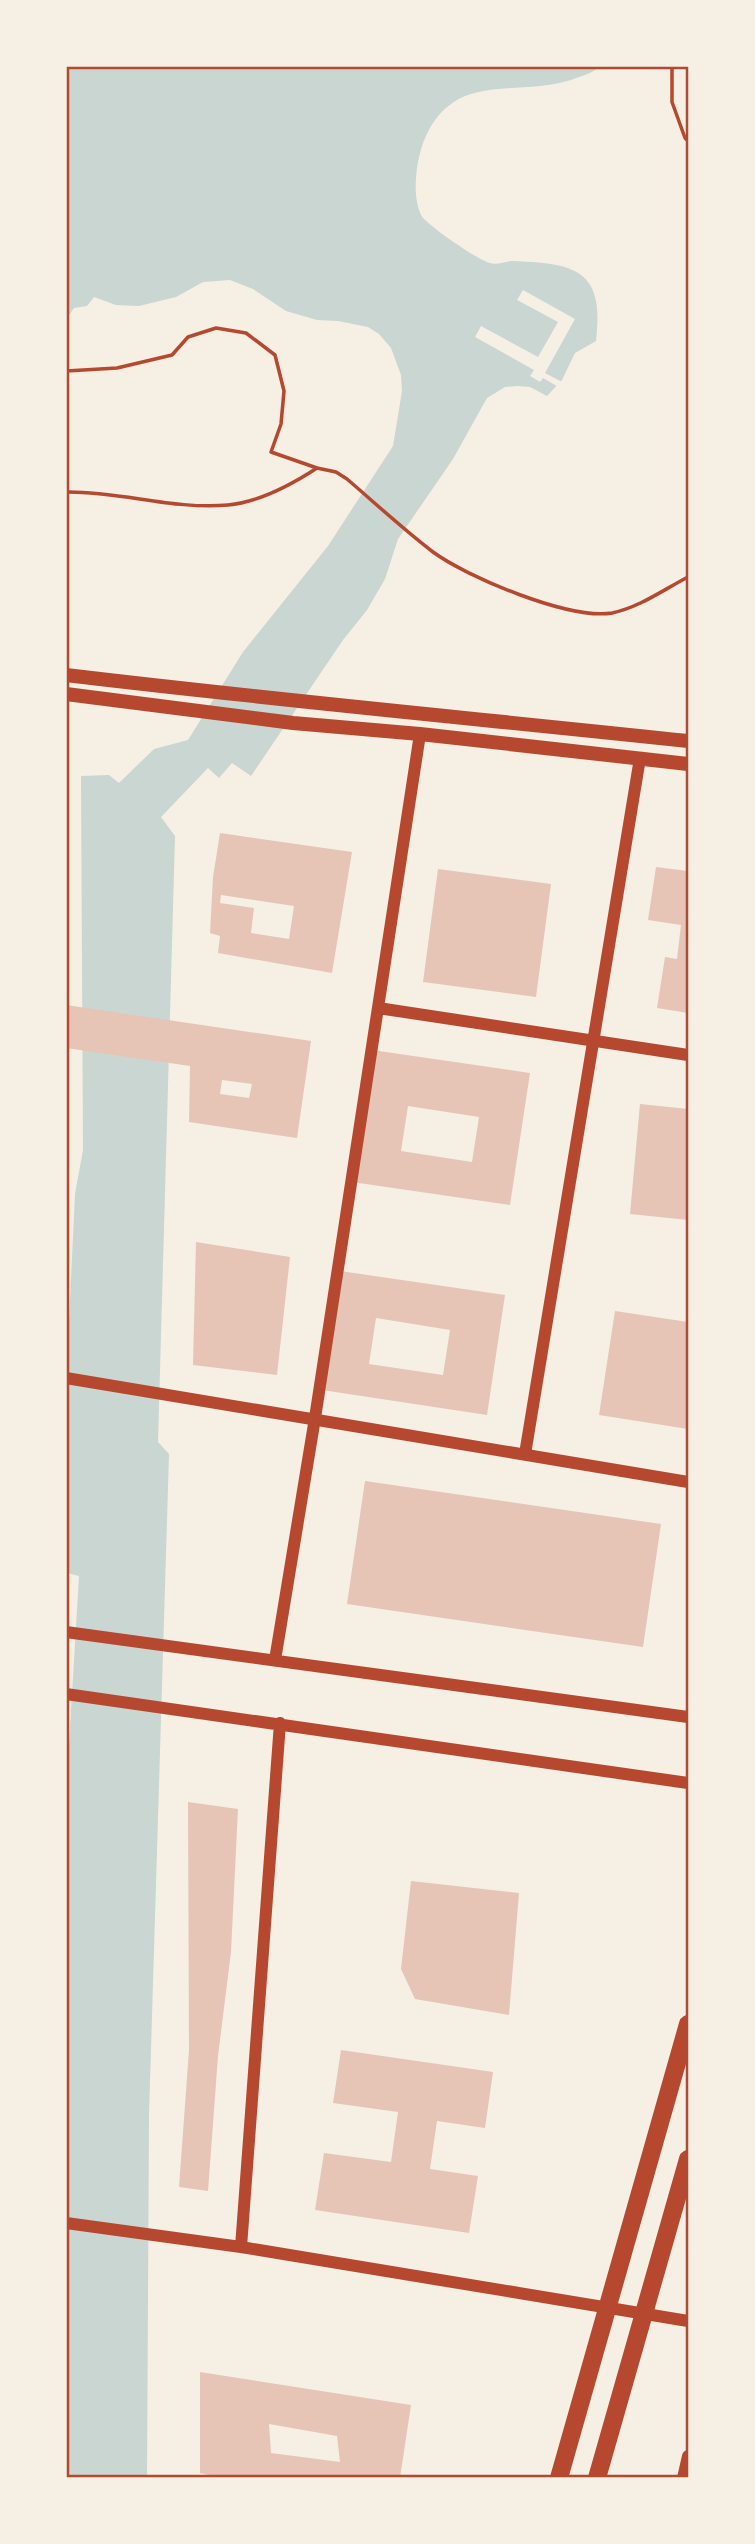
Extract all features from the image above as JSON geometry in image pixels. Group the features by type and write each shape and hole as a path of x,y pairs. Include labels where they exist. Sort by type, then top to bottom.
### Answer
{"main road":[{"path":"66,675 307,703 688,741"},
{"path":"66,694 195,712 688,764"},
{"path":"559,2477 688,2024"},
{"path":"597,2477 688,2159"}],"street":[{"path":"275,1660 420,734"},
{"path":"525,1454 640,758"},
{"path":"378,1008 688,1055"},
{"path":"66,1378 688,1482"},
{"path":"66,1632 688,1717"},
{"path":"66,1694 688,1783"},
{"path":"241,2247 280,1723"},
{"path":"66,2223 241,2247 688,2321"},
{"path":"683,2477 688,2456"}],"path":[{"path":"672,66 672,102 688,141"},
{"path":"66,371 117,369 172,355 188,337 216,328 246,332 275,355 284,391 281,424 271,452 337,472 433,552 483,579 542,603 572,610 610,613 645,603 688,577"},
{"path":"66,492 171,503 229,505 291,486 317,468"}],"shaded area":[{"path":"67,67 599,67 571,80 477,92 454,102 436,119 424,141 417,166 416,188 418,206 425,220 485,261 495,264 511,261 543,263 560,266 584,277 595,297 596,341 575,353 562,380 547,396 530,387 517,386 505,387 487,398 453,459 398,539 385,579 367,610 343,640 251,776 232,763 219,778 208,768 161,817 175,836 158,1442 169,1454 149,2115 147,2478 66,2477 66,1795 79,1576 67,1573 66,1385 75,1194 83,1150 81,776 109,775 119,783 154,749 188,740 243,652 328,546 393,446 402,391 401,375 391,348 379,334 368,327 317,320 286,311 253,289 230,280 203,282 176,297 139,306 116,305 94,297 87,306 74,308 67,318"}],"pier":[{"path":"523,290 575,319 545,373 564,383 560,388 543,378 540,382 530,376 534,370 475,337 481,326 538,357 558,322 517,300"}],"building":[{"path":"220,833 352,852 332,973 218,953 220,936 210,933 213,877","holes":["221,895 294,906 289,939 251,933 254,908 220,903"]},
{"path":"656,867 688,871 688,1013 657,1008 665,957 677,959 681,925 648,920"},
{"path":"438,869 551,884 536,997 423,982"},
{"path":"66,1005 311,1041 297,1138 189,1122 190,1066 66,1048","holes":["222,1080 252,1084 249,1098 220,1094"]},
{"path":"372,1050 530,1073 510,1205 352,1182","holes":["408,1106 479,1117 472,1162 401,1151"]},
{"path":"640,1104 688,1109 688,1220 630,1214"},
{"path":"196,1242 290,1257 277,1375 193,1365"},
{"path":"340,1271 505,1295 487,1415 322,1390","holes":["376,1318 450,1330 443,1375 369,1364"]},
{"path":"615,1311 688,1322 688,1429 599,1415"},
{"path":"365,1481 661,1524 643,1647 347,1604"},
{"path":"188,1802 238,1809 231,1952 218,2056 208,2191 179,2187 189,2050"},
{"path":"411,1881 519,1893 509,2015 415,1999 401,1969"},
{"path":"341,2050 493,2072 485,2128 437,2121 430,2169 478,2176 469,2233 315,2210 324,2153 391,2162 398,2112 333,2103"},
{"path":"200,2372 411,2405 400,2478 224,2478 200,2473","holes":["269,2424 337,2436 340,2462 271,2453"]}]}
